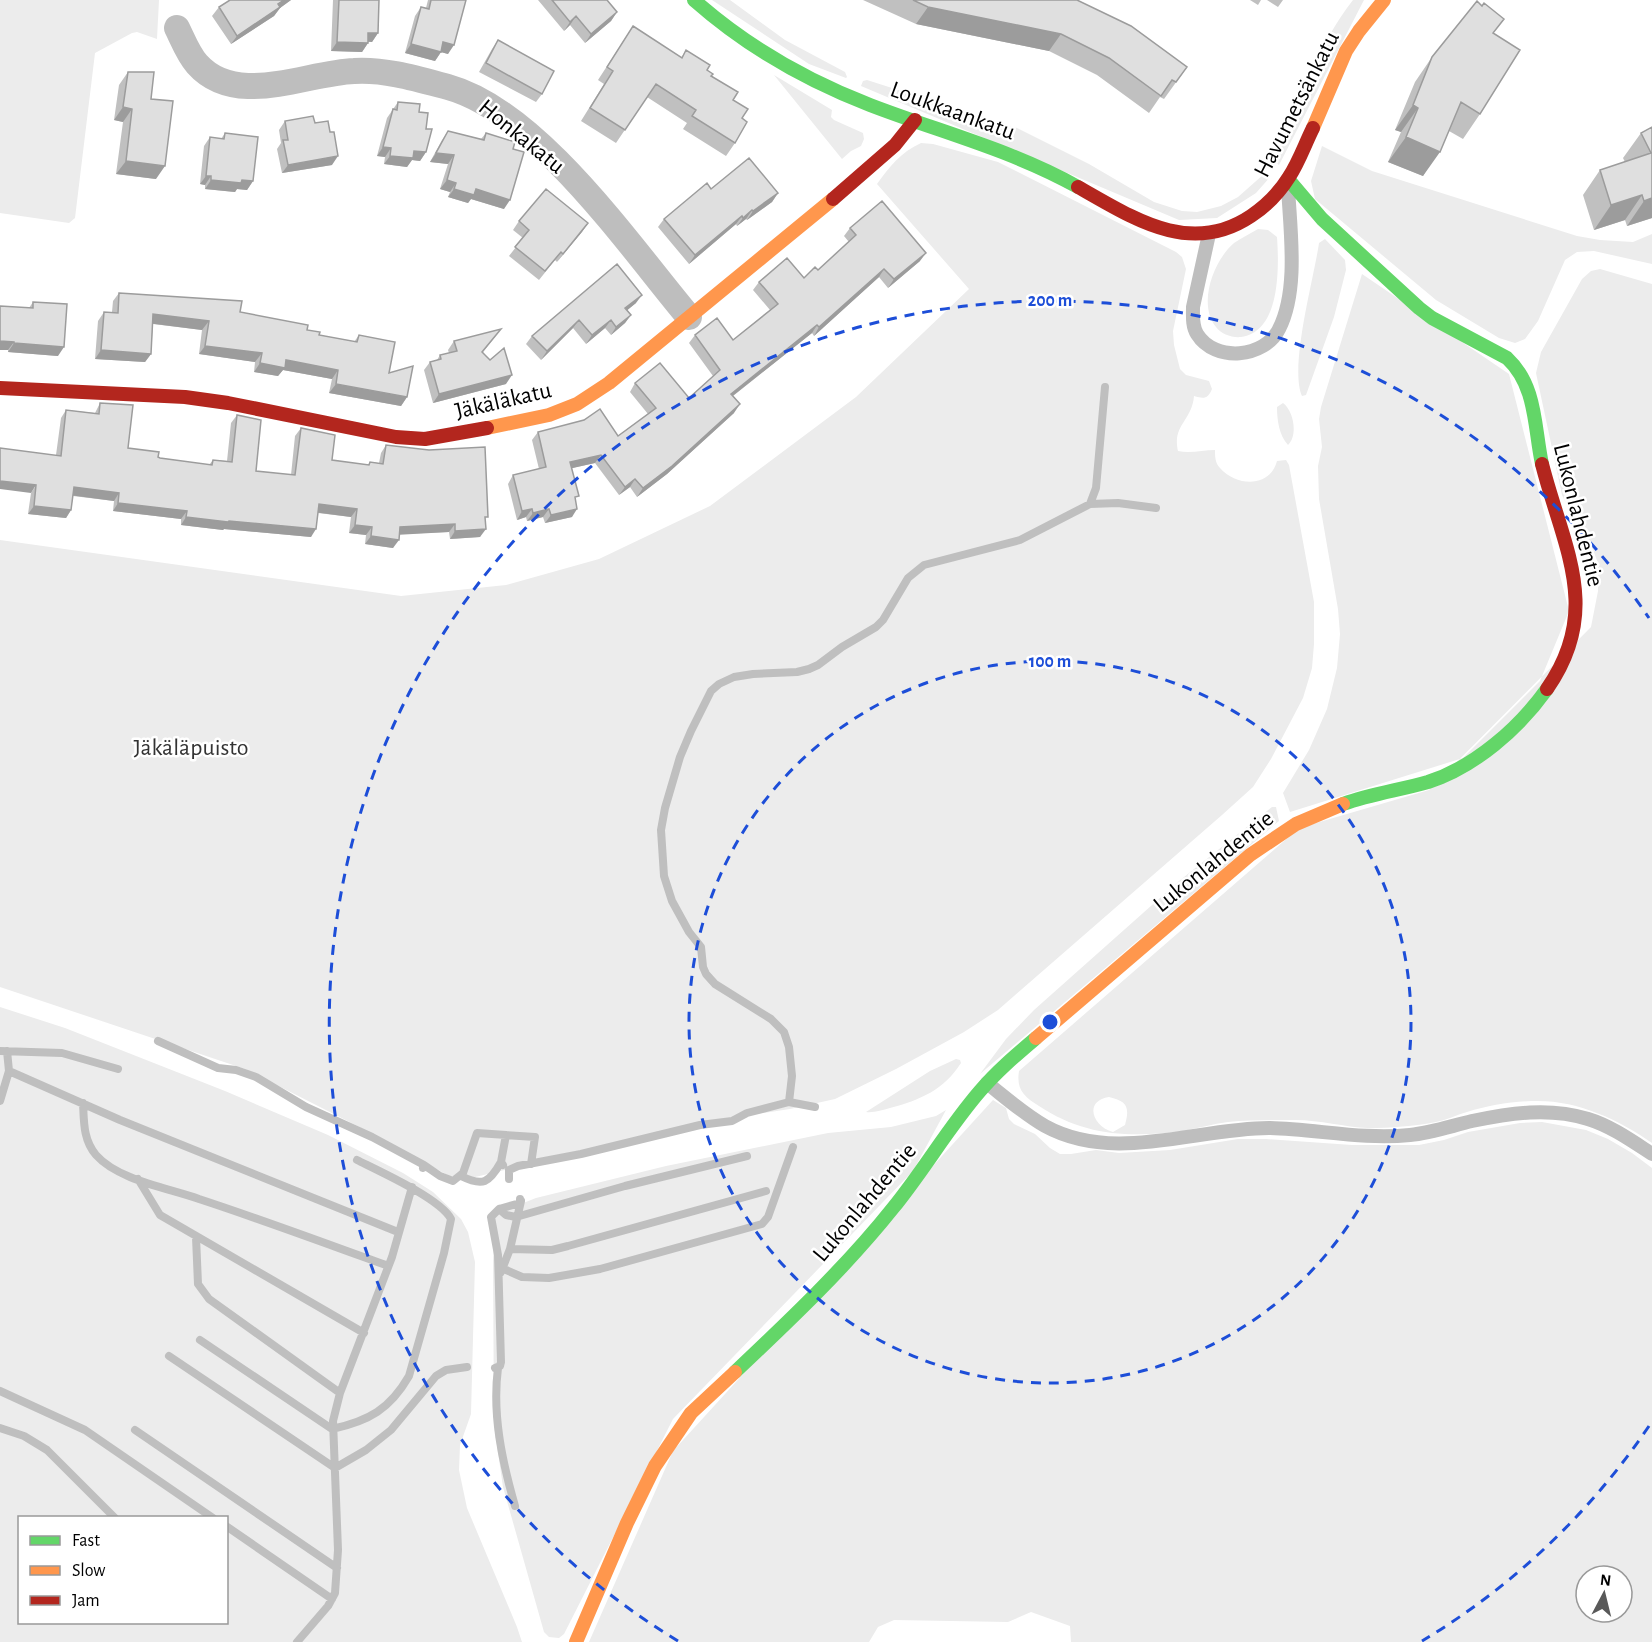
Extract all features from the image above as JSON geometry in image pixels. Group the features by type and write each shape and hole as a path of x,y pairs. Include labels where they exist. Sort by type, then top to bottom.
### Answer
{"street":[{"name":"Loukkaankatu","path":"694,0 705,11 760,51 802,75 848,97 989,145 1042,168 1155,226 1182,234 1209,234"},
{"name":"Havumetsänkatu","path":"1209,234 1228,228 1250,216 1272,200 1288,179 1347,50 1367,19 1384,0"},
{"name":"Honkakatu","path":"177,28 192,58 202,69 217,78 240,85 277,84 337,73 364,71 389,73 449,87 478,99 506,117 556,160 588,194 689,317"},
{"name":"Jäkäläkatu","path":"0,388 184,397 228,403 396,437 425,439 523,422 549,415 577,404 609,383 809,220 895,145 915,120"},
{"name":"Lukonlahdentie","path":"576,1642 645,1486 658,1460 681,1425 775,1335 868,1237 892,1209 987,1083 1015,1056 1224,876 1276,836 1303,820 1347,802 1427,782 1448,774 1479,755 1521,721 1557,676 1574,629 1577,597 1574,577 1554,514 1538,443 1530,393 1521,372 1507,358 1419,308 1322,219 1288,179"}],"lane":[{"path":"1209,234 1193,307 1192,318 1196,333 1207,344 1222,351 1239,353 1262,347 1279,329 1289,293 1288,179"},
{"path":"987,1083 1046,1126 1063,1134 1098,1142 1164,1141 1216,1132 1267,1128 1366,1136 1411,1135 1502,1115 1537,1111 1590,1120 1652,1154"}],"green space":[{"path":"0,0 159,0 157,39 137,32 132,33 95,53 75,218 69,223 0,213"},
{"path":"712,0 730,0 785,40 845,72 847,77 809,64"},
{"path":"1353,0 1364,0 1279,165 1274,161 1276,152 1310,74 1329,36"},
{"path":"774,75 832,110 831,117 834,120 863,133 864,139 861,146 842,159"},
{"path":"867,80 1017,128 1089,164 1154,202 1182,211 1197,212 1221,206 1238,197 1264,174 1271,176 1256,193 1217,218 1179,220 861,86 863,81"},
{"name":"Jäkäläpuisto","path":"921,143 933,144 998,162 1182,257 1186,269 1173,331 1174,345 1180,369 1186,375 1209,381 1212,389 1205,397 1194,396 1190,411 1178,435 1178,451 1215,450 1216,462 1220,468 1235,479 1252,482 1268,476 1277,461 1286,460 1289,465 1314,602 1312,668 1303,698 1271,759 1253,787 998,1010 964,1032 896,1069 835,1099 790,1109 709,1121 471,1178 449,1176 381,1138 245,1069 0,987 0,540 401,596 506,585 599,559 710,506 856,397 969,289 877,184 896,161"},
{"path":"1322,146 1372,171 1577,236 1633,242 1652,234 1652,264 1594,251 1577,252 1565,260 1538,321 1525,339 1515,343 1499,338 1436,300 1315,199 1311,181"},
{"path":"1258,229 1268,230 1277,237 1278,264 1275,296 1264,323 1254,332 1241,337 1230,336 1218,329 1210,317 1208,295 1210,283 1220,260 1234,243"},
{"path":"1325,239 1345,260 1346,270 1334,317 1306,395 1302,396 1298,365 1300,344 1319,243"},
{"path":"1600,269 1652,284 1652,1143 1598,1113 1553,1102 1529,1101 1502,1104 1420,1125 1368,1128 1301,1120 1260,1120 1228,1122 1183,1131 1144,1134 1126,1134 1090,1129 1073,1124 1034,1103 1025,1096 1020,1088 1019,1071 1299,828 1429,790 1591,627 1598,591 1598,563 1591,545 1562,495 1536,373 1541,352 1582,279 1591,271","holes":["1109,1097 1120,1101 1127,1109 1125,1125 1113,1132 1100,1125 1094,1114 1096,1103"]},
{"path":"1362,274 1509,374 1569,611 1540,681 1463,758 1290,812 1283,793 1309,750 1327,709 1337,668 1340,634 1338,609 1319,499 1318,466 1322,447 1319,419"},
{"path":"1283,403 1290,412 1294,430 1288,445 1277,417 1277,407"},
{"path":"1272,807 1276,807 1279,821 980,1074 1006,1039 1034,1010 1179,881"},
{"path":"0,1007 65,1028 225,1091 328,1135 403,1173 433,1192 461,1219 468,1232 475,1262 471,1414 460,1445 459,1470 467,1508 522,1642 0,1642"},
{"path":"956,1059 961,1063 947,1080 930,1093 901,1105 866,1112 930,1071"},
{"path":"993,1100 1006,1108 1009,1119 1014,1124 1035,1134 1060,1154 1096,1150 1119,1153 1170,1150 1238,1139 1352,1145 1419,1145 1468,1132 1520,1123 1542,1122 1586,1130 1608,1139 1652,1168 1652,1642 1071,1642 1070,1626 1031,1612 1008,1622 894,1620 878,1627 869,1642 589,1642 673,1451"},
{"path":"946,1110 913,1171 673,1419 564,1634 559,1638 549,1637 544,1632 503,1487 494,1425 495,1214 536,1198 666,1166 828,1133 891,1127 936,1116"}],"building":[{"path":"230,0 284,0 278,4 280,7 237,36 219,7"},
{"path":"339,0 379,0 378,33 368,33 368,43 337,42"},
{"path":"431,0 466,0 454,45 443,42 441,52 411,44 421,7 429,9"},
{"path":"552,0 607,0 617,12 591,34 576,16 570,22"},
{"path":"913,0 1077,0 1131,26 1187,67 1176,82 1172,80 1161,96 1109,58 1061,34 928,7"},
{"path":"1477,1 1482,6 1484,3 1504,19 1493,33 1520,50 1480,114 1461,102 1440,152 1406,137 1418,108 1413,105 1432,57"},
{"path":"633,26 682,58 686,50 710,65 707,70 713,74 711,76 738,92 733,100 748,109 742,118 747,122 735,143 692,116 696,110 656,84 625,130 590,108 613,71 607,67"},
{"path":"498,40 554,71 542,94 486,63"},
{"path":"128,72 154,72 151,99 173,101 165,166 126,161 132,109 123,107"},
{"path":"398,102 420,104 419,112 428,113 426,129 432,129 426,152 414,151 413,158 390,156 391,148 383,147 393,109 397,110"},
{"path":"313,116 315,123 328,121 330,132 334,132 338,156 288,165 283,140 288,140 285,121"},
{"path":"1652,127 1652,198 1644,201 1642,195 1611,205 1600,170 1651,153 1641,133"},
{"path":"448,131 484,140 486,133 515,142 513,149 524,152 510,200 476,189 474,195 454,189 456,183 447,180 454,155 436,153"},
{"path":"225,133 258,137 253,181 242,180 241,183 211,180 211,176 206,176 210,137 224,139"},
{"path":"749,158 778,193 743,218 742,216 695,255 664,219 707,183 711,189"},
{"path":"546,189 588,223 563,254 561,252 545,271 515,247 529,230 519,221"},
{"path":"882,201 926,253 894,279 884,269 819,327 817,325 731,394 740,404 672,466 643,488 635,479 625,487 601,455 570,462 579,496 575,497 577,509 551,515 549,509 533,513 532,509 522,511 513,475 546,467 538,432 584,420 600,409 618,436 656,408 635,383 660,363 689,398 720,370 695,335 717,318 733,340 778,304 759,282 787,258 804,278 815,267 818,270 856,235 850,228"},
{"path":"617,264 642,295 625,308 631,315 616,327 611,320 592,335 579,320 547,351 532,336"},
{"path":"119,293 242,301 240,312 308,325 307,330 320,332 319,335 357,342 359,335 395,342 389,373 413,366 407,397 336,384 338,370 286,360 285,368 260,363 262,353 205,346 209,321 153,314 151,354 101,350 104,312 118,313"},
{"path":"33,302 67,304 64,347 0,341 0,306 33,308"},
{"path":"501,329 482,352 490,360 504,348 512,375 439,394 430,362 441,359 440,355 457,351 454,341"},
{"path":"100,403 133,405 128,448 159,452 158,457 160,458 212,465 213,460 232,462 237,415 261,420 256,471 295,475 301,428 335,435 332,460 369,465 370,462 383,464 386,445 429,450 485,447 488,517 485,517 486,529 455,531 455,524 400,527 399,540 371,536 372,527 355,525 357,509 319,504 316,529 186,517 187,511 118,503 119,493 74,487 71,510 34,506 36,485 0,481 0,448 61,456 66,410 99,414"}],"waterway":[{"path":"509,1170 518,1166 581,1154 700,1125 732,1121 747,1113 789,1102 792,1076 789,1047 784,1032 771,1019 715,984 706,974 701,947 689,932 672,901 664,876 661,830 665,808 680,757 691,731 711,691 719,684 734,677 809,669 876,627 883,620 908,578 924,565 1020,540 1090,504 1096,488 1105,387"},
{"path":"1090,504 1118,503 1156,508"},
{"path":"158,1041 218,1068 236,1070 256,1077 306,1107 372,1137 424,1165"},
{"path":"0,1051 62,1053 118,1069"},
{"path":"0,1101 9,1071 7,1051"},
{"path":"9,1071 120,1120 398,1232"},
{"path":"789,1102 815,1107"},
{"path":"83,1103 85,1130 89,1143 96,1155 117,1171 388,1266"},
{"path":"423,1168 424,1165 440,1176 453,1181 463,1173 477,1133 535,1137 531,1164"},
{"path":"503,1165 501,1162 506,1135"},
{"path":"504,1269 522,1277 549,1278 600,1269 762,1224 768,1217 793,1147"},
{"path":"499,1209 506,1215 516,1217 625,1186 747,1156"},
{"path":"200,1340 332,1429 368,1417 394,1397 409,1376 444,1253 451,1219 445,1211 423,1194 357,1160"},
{"path":"461,1176 475,1181 485,1181 493,1175 501,1162"},
{"path":"509,1170 509,1179"},
{"path":"138,1179 160,1215 364,1333"},
{"path":"297,1642 328,1606 335,1593 338,1550 333,1421 340,1393 392,1257 412,1187"},
{"path":"510,1249 552,1250 766,1191"},
{"path":"495,1368 500,1366 501,1362 498,1255 491,1217 499,1209 520,1203 520,1199"},
{"path":"501,1272 510,1249 521,1201"},
{"path":"196,1237 198,1284 209,1299 340,1393"},
{"path":"169,1356 335,1468 366,1450 391,1430 436,1376 446,1370 467,1367"},
{"path":"498,1368 496,1403 499,1437 515,1506"},
{"path":"0,1391 85,1430 210,1516"},
{"path":"0,1428 24,1436 47,1450 113,1516"},
{"path":"135,1430 337,1568"},
{"path":"228,1527 332,1599"}],"traffic: fast":[{"path":"694,0 755,47 822,85 870,105 1028,162 1078,187"},
{"path":"1288,179 1322,219 1419,308 1432,318 1507,358 1517,369 1524,381 1533,408 1542,464"},
{"path":"1343,804 1428,782 1462,767 1509,732 1547,689"},
{"path":"735,1372 797,1313 875,1230 980,1091 1036,1038"}],"traffic: slow":[{"path":"1313,128 1346,51 1384,0"},
{"path":"487,428 549,415 577,404 609,383 833,199"},
{"path":"1036,1038 1250,855 1296,824 1343,804"},
{"path":"576,1642 627,1523 655,1466 691,1413 735,1372"}],"traffic: jam":[{"path":"833,199 895,145 915,120"},
{"path":"1078,187 1141,221 1162,228 1184,233 1206,233 1228,228 1257,212 1277,194 1293,171 1313,128"},
{"path":"0,388 185,397 228,403 396,437 425,439 487,428"},
{"path":"1542,464 1568,551 1576,605 1573,632 1564,660 1547,689"}]}
